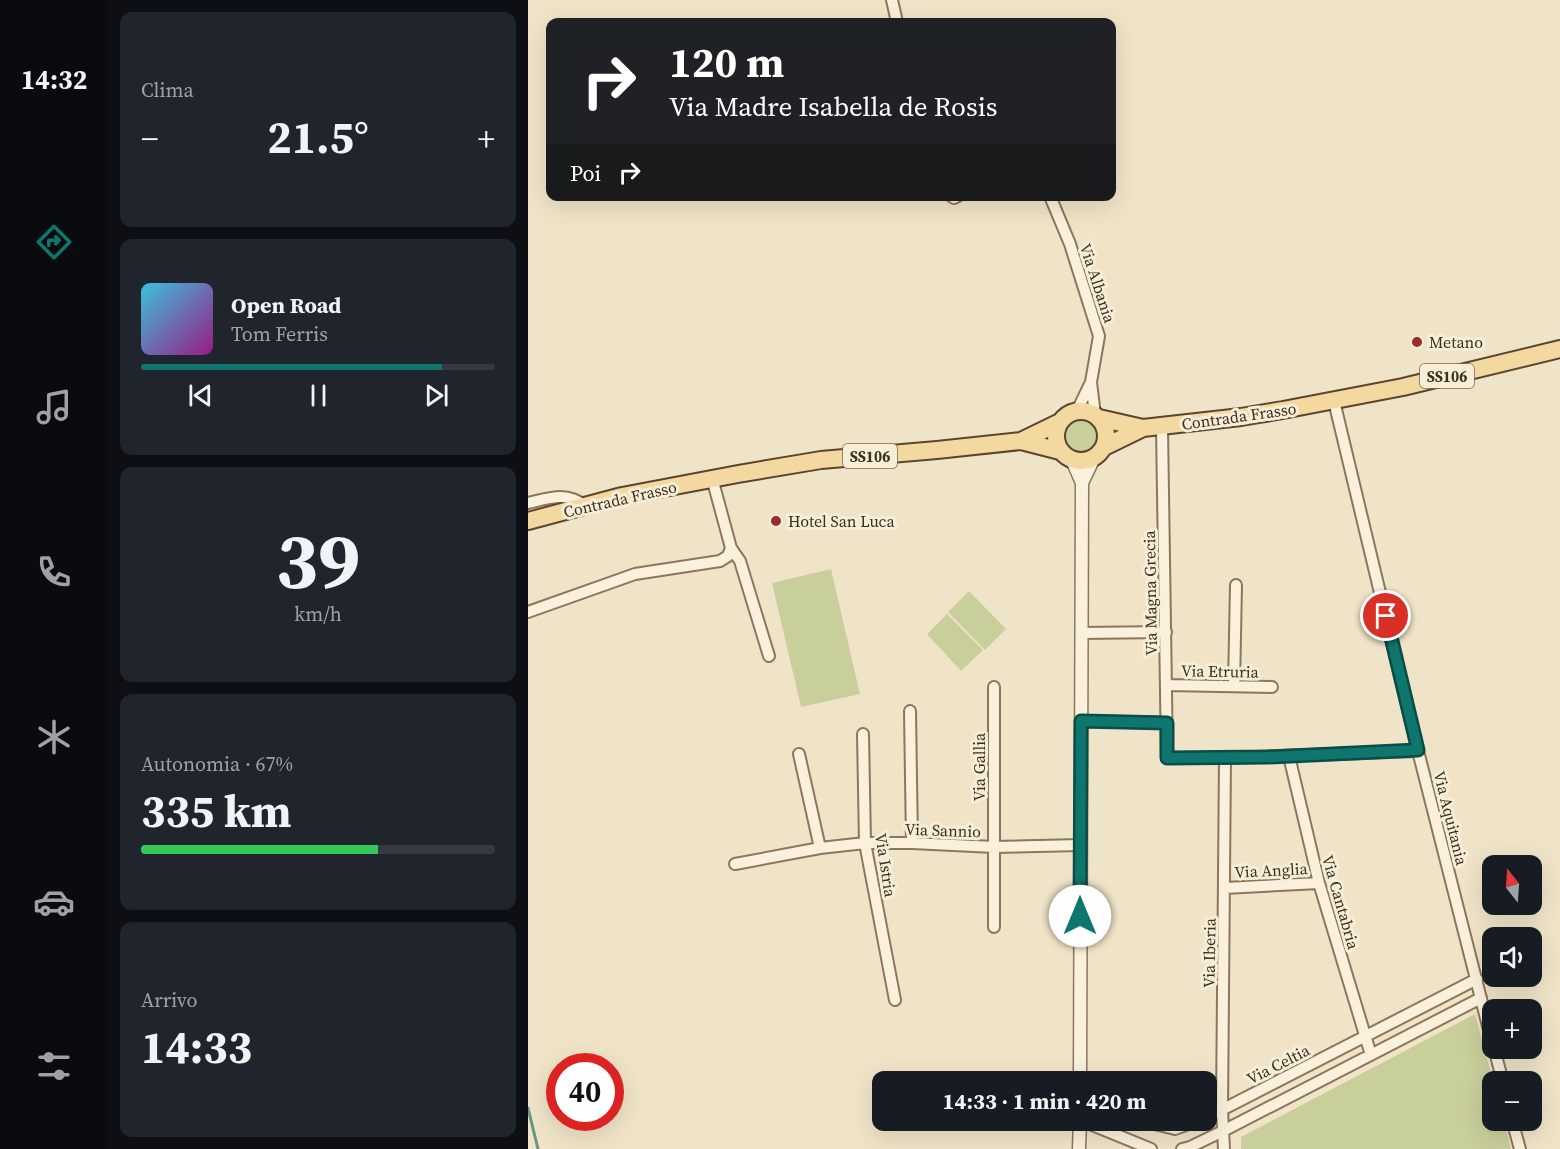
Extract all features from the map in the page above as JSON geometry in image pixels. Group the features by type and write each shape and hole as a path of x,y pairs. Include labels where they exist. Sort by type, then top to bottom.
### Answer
{"main road":[{"name":"SS106","path":"1334,401 1560,349"},
{"name":"Contrada Frasso","path":"1097,416 1143,428 1162,427 1334,401"},
{"name":"SS106","path":"1058,423 1069,413 1077,411 1097,416"},
{"path":"1097,416 1104,425 1106,433 1106,440 1099,453"},
{"name":"Contrada Frasso","path":"528,521 622,496 821,460 1021,441 1058,423"},
{"path":"1058,423 1055,438 1066,456"},
{"name":"Contrada Frasso","path":"1099,453 1143,428"},
{"name":"Contrada Frasso","path":"1021,441 1066,456"},
{"name":"SS106","path":"1066,456 1079,462 1099,453"}],"street":[{"path":"892,0 896,18"},
{"name":"Via Albania","path":"1052,201 1070,244 1099,336 1091,382 1077,411"},
{"name":"Via Albania","path":"1091,382 1097,416"},
{"name":"Via Aquitania","path":"1334,401 1418,750 1482,998"},
{"name":"Via Magna Grecia","path":"1162,427 1167,758 1225,758"},
{"path":"1080,1071 1082,483 1099,453"},
{"path":"1066,456 1082,483"},
{"path":"712,478 731,548 740,561 769,656"},
{"name":"Contrada Frasso","path":"528,503 570,497 585,506"},
{"path":"528,612 635,574 720,561 728,556 731,548"},
{"path":"1234,686 1236,585"},
{"path":"1082,633 1166,632"},
{"name":"Via Etruria","path":"1167,685 1272,687"},
{"name":"Via Gallia","path":"994,687 994,847"},
{"path":"910,711 912,843"},
{"path":"1081,721 1167,723"},
{"name":"Via Istria","path":"863,734 865,843 895,1000"},
{"path":"1225,758 1418,750"},
{"path":"799,754 820,848"},
{"name":"Via Cantabria","path":"1289,756 1318,883 1371,1055"},
{"name":"Via Iberia","path":"1224,1149 1222,1110 1225,758"},
{"name":"Via Sannio","path":"735,864 820,848 865,843 994,847 1081,845"},
{"name":"Via Sannio","path":"994,847 994,927"},
{"name":"Via Anglia","path":"1225,888 1318,883"},
{"path":"1365,1036 1477,979"},
{"path":"1182,1149 1223,1131 1482,998"},
{"name":"Via Celtia","path":"1217,1112 1365,1036"},
{"path":"1079,1149 1080,1131"},
{"path":"1107,1131 1151,1149"},
{"path":"1515,1131 1520,1149"}],"green space":[{"path":"1081,417 1093,423 1099,435 1093,447 1081,453 1069,447 1063,435 1069,423"},
{"path":"831,569 860,694 801,707 772,583"},
{"path":"969,591 1006,629 985,650 948,612"},
{"path":"947,614 983,650 961,671 927,634"},
{"path":"1475,1014 1482,1040 1482,1059 1487,1059 1490,1071 1482,1071 1482,1131 1506,1131 1511,1149 1241,1149 1241,1137"}],"waterway":[{"path":"528,1108 538,1149"}],"place":[{"name":"Metano","path":"1417,342"},
{"name":"Hotel San Luca","path":"776,521"}],"route":[{"path":"1080,916 1081,721 1167,723 1167,758 1268,757 1418,750 1386,616"}]}
